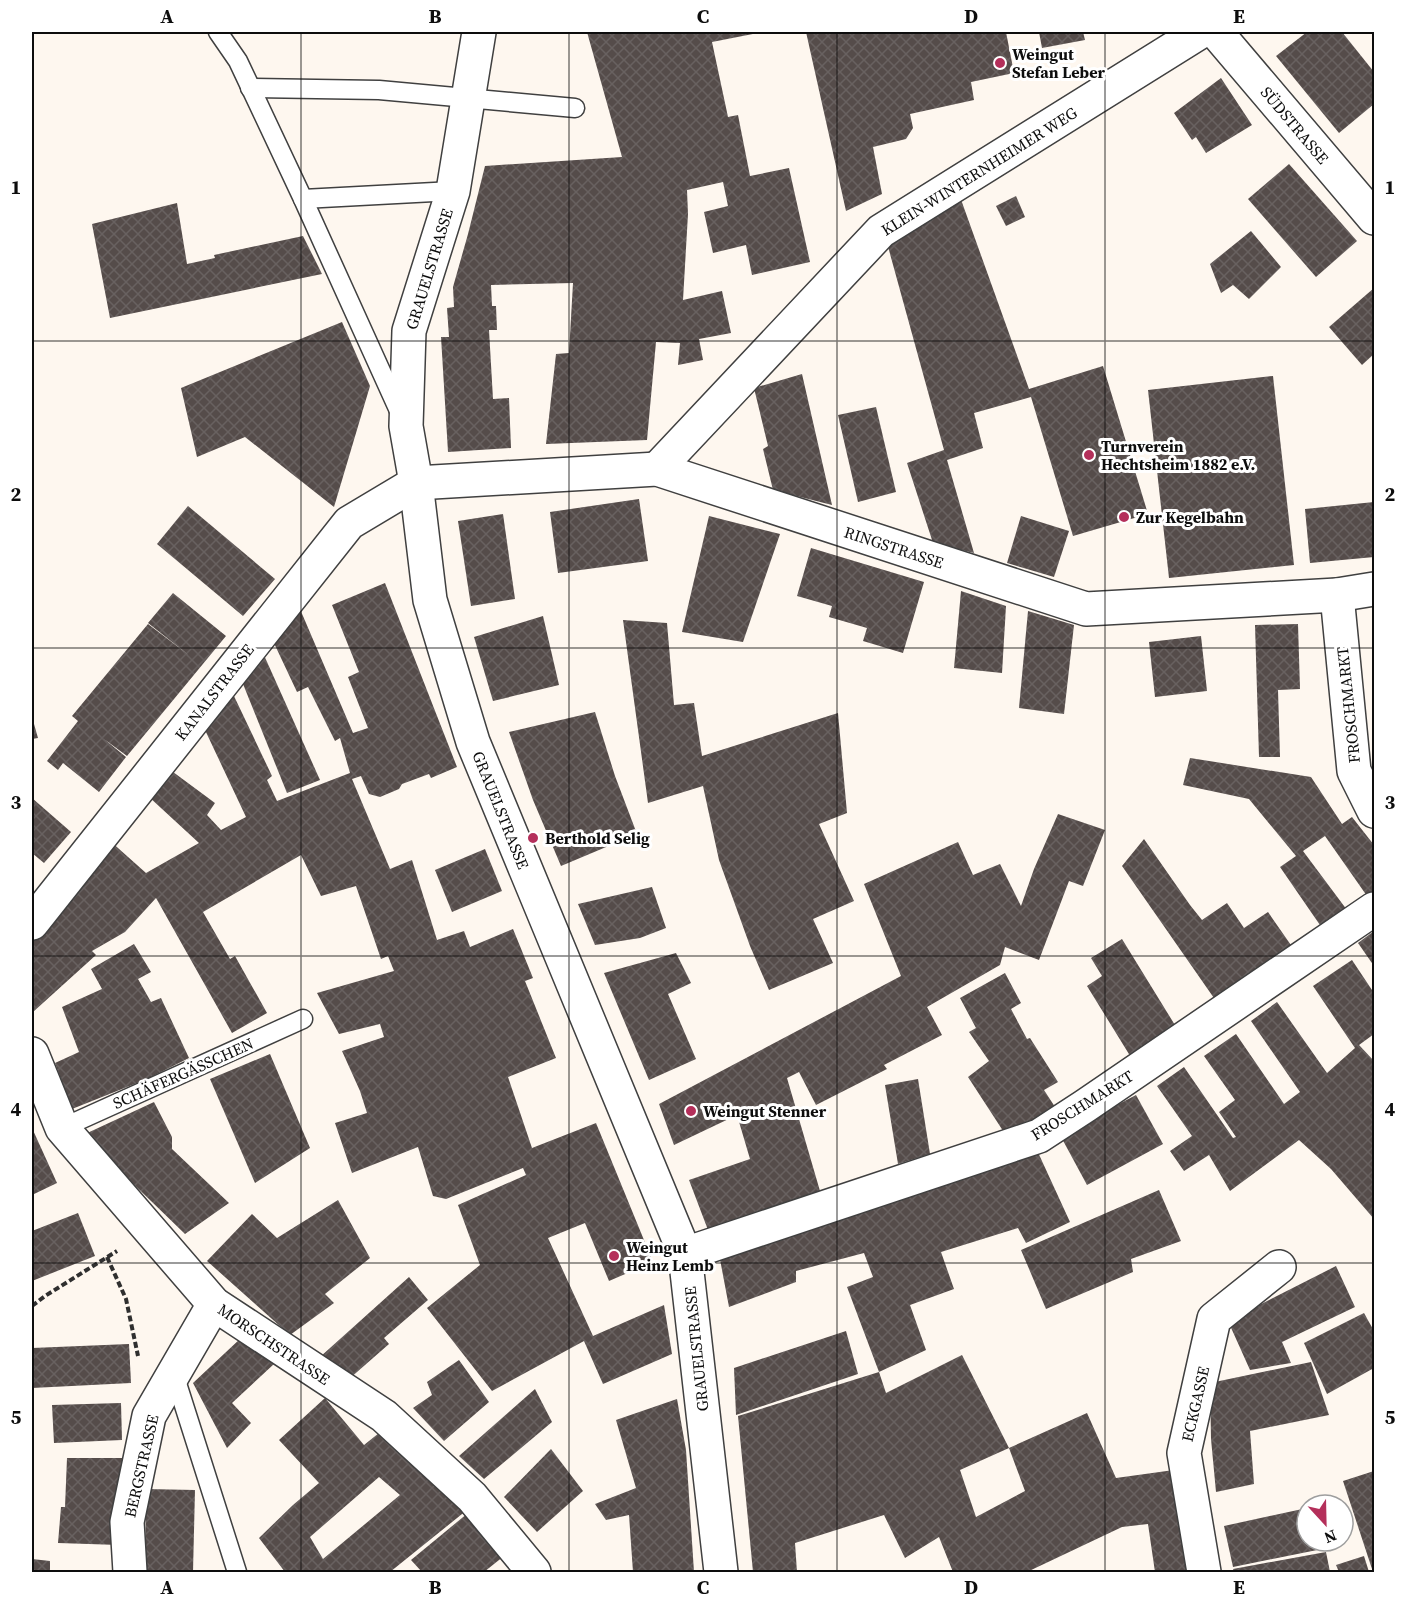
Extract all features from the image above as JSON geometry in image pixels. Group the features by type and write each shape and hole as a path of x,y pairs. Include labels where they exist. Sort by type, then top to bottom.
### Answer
{"street":[{"name":"GRAUELSTRASSE","path":"479,32 453,191 409,331 406,426 416,483 430,600 473,742 685,1254 721,1572"},
{"name":"KLEIN-WINTERNHEIMER WEG","path":"657,469 881,231 1200,32"},
{"name":"SÜDSTRASSE","path":"1216,32 1374,218"},
{"name":"RINGSTRASSE","path":"416,483 657,469 1086,609 1337,595 1374,589"},
{"name":"KANALSTRASSE","path":"32,922 349,523 416,483"},
{"name":"FROSCHMARKT","path":"1337,595 1354,771 1374,811"},
{"name":"FROSCHMARKT","path":"685,1254 1039,1136 1374,909"},
{"name":"MORSCHSTRASSE","path":"32,1054 62,1128 214,1304 384,1416 472,1497 534,1572"},
{"name":"ECKGASSE","path":"1204,1572 1184,1453 1214,1320 1279,1267"},
{"name":"BERGSTRASSE","path":"130,1572 127,1522 149,1416 214,1304"}],"lane":[{"path":"218,32 238,61 406,426"},
{"path":"250,88 379,90 574,108"},
{"path":"303,199 453,191"},
{"name":"SCHÄFERGÄSSCHEN","path":"62,1128 303,1018"},
{"path":"174,1374 237,1572"}],"path":[{"path":"32,1306 150,1230"},
{"path":"107,1257 126,1299 143,1384 157,1403"}],"building":[{"path":"587,32 763,32 712,42 728,117 738,115 750,176 789,168 810,262 752,275 746,245 713,253 704,212 728,206 723,182 687,190 688,214 683,300 722,291 731,333 699,339 703,360 678,365 680,343 656,342 647,440 546,444 556,354 569,353 573,283 491,285 492,306 496,306 497,330 489,330 493,399 509,398 511,448 448,452 441,337 449,337 447,308 454,307 453,287 485,166 622,157"},
{"path":"806,32 1006,32 1014,73 971,82 974,100 910,114 913,128 906,139 873,147 882,194 846,211"},
{"path":"1039,32 1083,32 1085,40 1042,48"},
{"path":"1307,32 1342,32 1374,72 1374,104 1339,133 1276,56"},
{"path":"1221,78 1252,125 1206,153 1196,137 1192,140 1174,113"},
{"path":"1289,164 1357,241 1316,277 1248,199"},
{"path":"959,194 1029,389 1103,366 1148,514 1073,536 1031,397 974,413 983,448 947,460 974,553 933,543 907,463 944,450 887,243"},
{"path":"1016,196 1025,217 1006,226 996,206"},
{"path":"177,203 187,264 215,258 214,255 303,236 322,274 110,318 92,224"},
{"path":"1251,231 1281,267 1249,299 1233,285 1221,293 1210,264"},
{"path":"1374,288 1374,354 1362,365 1329,327"},
{"path":"342,322 370,386 334,507 245,437 197,457 181,388"},
{"path":"802,374 832,505 773,490 763,449 768,446 754,388"},
{"path":"1273,376 1294,565 1169,578 1148,390"},
{"path":"876,407 896,492 858,502 838,415"},
{"path":"639,499 648,561 558,573 550,512"},
{"path":"1374,502 1374,557 1310,563 1305,509"},
{"path":"188,506 275,579 243,616 157,544"},
{"path":"503,514 515,599 471,606 458,521"},
{"path":"709,516 780,534 743,642 682,632"},
{"path":"1021,516 1069,531 1054,577 1007,563"},
{"path":"811,548 924,582 903,653 863,641 867,628 829,617 832,606 797,596"},
{"path":"385,583 457,767 431,778 429,774 402,784 399,789 380,797 369,794 361,776 352,779 390,869 412,860 437,940 464,931 470,947 513,929 533,978 525,981 556,1058 508,1077 532,1148 596,1123 653,1262 609,1281 585,1223 548,1238 593,1336 664,1305 672,1354 603,1384 584,1341 492,1391 427,1308 480,1265 458,1205 526,1175 523,1168 446,1199 433,1196 418,1147 352,1173 335,1123 367,1113 342,1051 384,1037 380,1024 339,1034 317,993 394,971 388,956 381,959 356,886 321,896 301,855 203,912 230,959 235,956 267,1013 232,1033 156,898 125,932 92,951 96,955 33,1012 32,1009 32,941 57,912 109,840 146,873 199,843 149,797 169,769 215,803 207,815 221,830 246,817 205,730 233,694 272,776 267,780 277,801 350,773 340,738 335,741 308,687 297,692 273,641 300,609 353,733 368,728 348,677 359,672 332,605"},
{"path":"961,591 1006,606 1002,673 954,668"},
{"path":"173,593 226,636 127,756 104,739 126,757 99,792 63,763 58,770 47,761 78,721 72,716 148,624 190,656 148,623"},
{"path":"1028,611 1074,625 1064,714 1019,708"},
{"path":"543,616 559,685 493,701 474,637"},
{"path":"623,620 667,623 674,705 694,703 702,756 838,713 847,813 819,824 854,901 813,919 833,963 769,990 750,946 719,860 703,786 648,803"},
{"path":"1298,624 1300,689 1278,690 1280,757 1259,757 1255,625"},
{"path":"1201,636 1207,691 1155,697 1149,642"},
{"path":"263,653 320,780 287,793 241,679"},
{"path":"595,712 615,776 637,834 561,866 533,800 509,732"},
{"path":"32,717 38,738 32,739"},
{"path":"1190,758 1311,777 1342,824 1352,817 1374,845 1374,891 1367,896 1325,836 1303,851 1347,910 1322,928 1280,867 1296,856 1249,799 1183,785"},
{"path":"32,798 71,832 44,863 32,853"},
{"path":"1058,814 1105,830 1083,886 1069,881 1039,960 1005,947 1000,965 927,1007 942,1035 884,1065 887,1069 816,1105 799,1072 787,1078 820,1191 708,1230 689,1180 750,1159 737,1115 674,1145 659,1104 901,976 864,884 958,842 973,875 1000,864 1021,906"},
{"path":"1144,839 1202,920 1227,903 1244,928 1268,912 1293,948 1216,1001 1122,866"},
{"path":"485,849 502,891 452,912 435,870"},
{"path":"652,887 666,928 640,938 595,945 578,904"},
{"path":"1374,931 1374,966 1358,943"},
{"path":"1122,939 1178,1030 1132,1059 1087,986 1102,976 1091,958"},
{"path":"134,944 151,972 138,979 151,1002 161,998 189,1058 147,1079 72,1109 55,1063 79,1052 62,1007 102,989 91,969"},
{"path":"676,953 691,983 668,994 696,1059 649,1080 604,973"},
{"path":"1352,960 1374,993 1374,1034 1359,1045 1374,1061 1374,1219 1331,1169 1299,1140 1230,1191 1209,1155 1184,1171 1170,1151 1192,1136 1157,1086 1184,1067 1233,1138 1236,1137 1219,1112 1235,1100 1204,1056 1236,1034 1284,1104 1300,1092 1251,1021 1277,1002 1327,1073 1355,1048 1313,986"},
{"path":"1005,973 1021,1003 1011,1009 1027,1039 1030,1038 1058,1082 1044,1090 1057,1110 1007,1137 968,1077 989,1061 969,1032 976,1028 960,998"},
{"path":"270,1054 310,1148 255,1183 210,1079"},
{"path":"918,1079 930,1154 898,1164 885,1085"},
{"path":"1136,1095 1163,1144 1087,1185 1060,1135"},
{"path":"154,1102 172,1137 172,1149 229,1203 185,1234 83,1135"},
{"path":"32,1128 57,1183 32,1195"},
{"path":"1036,1148 1070,1222 1026,1243 1018,1228 941,1252 954,1289 910,1305 926,1350 879,1372 847,1287 873,1277 864,1253 796,1271 796,1282 729,1307 719,1254"},
{"path":"1159,1190 1181,1241 1131,1259 1133,1272 1046,1309 1021,1250"},
{"path":"338,1200 370,1258 325,1294 334,1303 290,1335 207,1261 252,1214 277,1238"},
{"path":"78,1213 95,1256 32,1281 32,1231"},
{"path":"1336,1266 1355,1307 1282,1342 1291,1363 1250,1370 1228,1321"},
{"path":"409,1277 428,1300 384,1338 389,1344 349,1379 320,1357"},
{"path":"1364,1313 1374,1331 1374,1368 1327,1394 1304,1343"},
{"path":"846,1331 858,1374 736,1415 734,1368"},
{"path":"241,1338 274,1364 232,1403 251,1423 227,1448 193,1383"},
{"path":"129,1344 131,1383 32,1388 32,1348"},
{"path":"962,1355 1009,1448 1087,1413 1116,1478 1174,1470 1188,1572 1155,1572 1148,1524 1122,1527 1027,1572 953,1572 939,1537 905,1558 884,1515 795,1543 797,1572 753,1572 738,1416 879,1372 886,1393","holes":["1009,1448 1025,1491 976,1517 960,1470"]},
{"path":"459,1360 489,1402 444,1441 413,1408 432,1395 427,1382"},
{"path":"1311,1362 1329,1415 1250,1431 1254,1484 1216,1492 1211,1439 1210,1383"},
{"path":"535,1389 552,1422 484,1479 459,1456"},
{"path":"325,1398 364,1445 379,1433 467,1510 390,1572 285,1572 259,1538 319,1483 279,1440","holes":["379,1477 400,1495 323,1559 310,1537"]},
{"path":"677,1399 686,1450 694,1572 633,1572 629,1515 606,1520 595,1504 636,1488 616,1420"},
{"path":"121,1403 122,1440 54,1443 52,1405"},
{"path":"551,1449 583,1491 537,1532 504,1497"},
{"path":"67,1458 126,1458 119,1545 58,1543 61,1507 65,1507"},
{"path":"1374,1471 1374,1572 1355,1517 1355,1493 1347,1493 1343,1481"},
{"path":"146,1489 195,1490 193,1572 145,1572"},
{"path":"1295,1511 1295,1553 1302,1553 1233,1567 1224,1526"},
{"path":"468,1513 504,1556 484,1572 422,1572 411,1560"},
{"path":"1326,1553 1330,1572 1234,1572 1233,1569"},
{"path":"1364,1556 1369,1572 1339,1572 1336,1565"},
{"path":"32,1559 50,1561 50,1572 32,1572"}],"place":[{"name":"Weingut Stefan Leber","path":"1000,63"},
{"name":"Turnverein Hechtsheim 1882 e.V.","path":"1089,455"},
{"name":"Zur Kegelbahn","path":"1124,517"},
{"name":"Berthold Selig","path":"533,838"},
{"name":"Weingut Stenner","path":"691,1111"},
{"name":"Weingut Heinz Lemb","path":"614,1256"}]}
